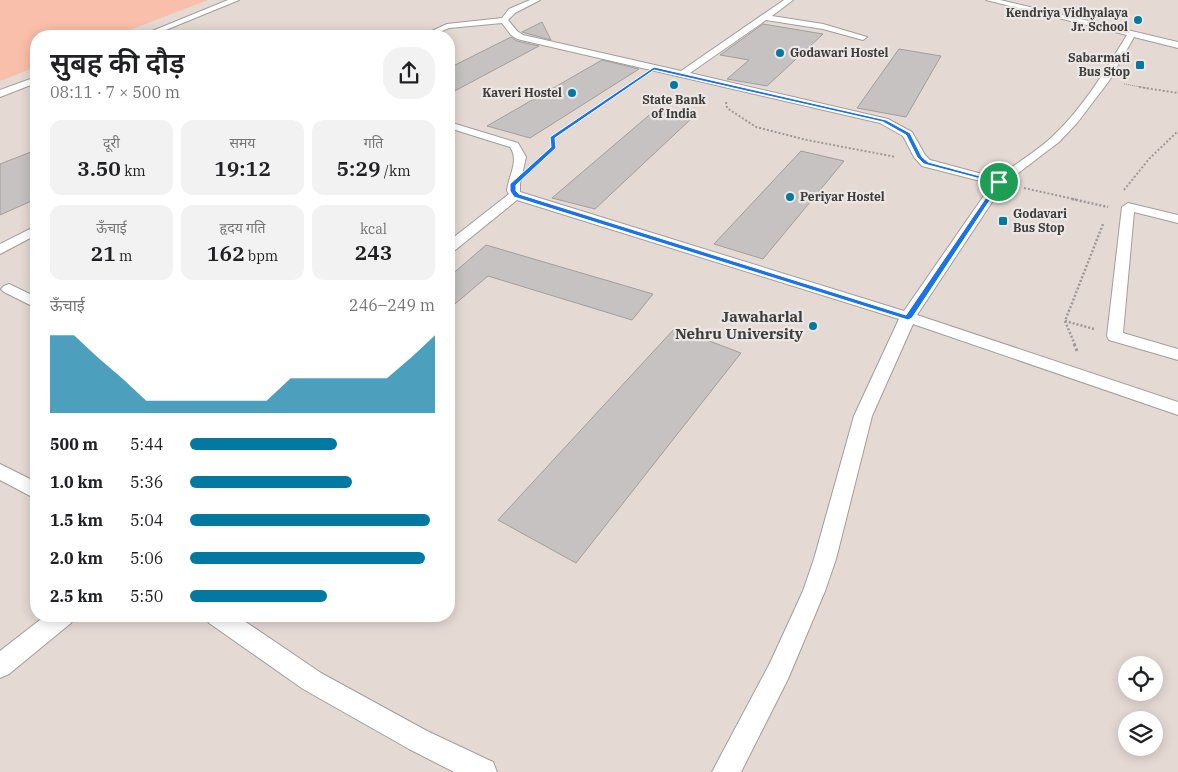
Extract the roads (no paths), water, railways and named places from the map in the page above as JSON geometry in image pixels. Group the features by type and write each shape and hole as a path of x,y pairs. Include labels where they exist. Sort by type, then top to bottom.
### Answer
{"lane":[{"path":"159,30 235,0"},
{"path":"438,30 447,26 504,20 512,11 536,0"},
{"path":"682,75 789,0"},
{"path":"990,0 1178,45"},
{"path":"766,17 863,37"},
{"path":"504,20 520,37 884,121 908,134 920,157 926,163 999,182"},
{"path":"726,772 778,671 814,591 825,559 863,416 908,318 999,182 1056,140 1104,81 1131,35"},
{"path":"0,94 30,82"},
{"path":"455,127 514,145 521,152 522,160 515,190 455,241"},
{"path":"515,190 908,318 1178,409"},
{"path":"1178,219 1128,207 1115,336 1178,354"},
{"path":"0,250 30,233"},
{"path":"9,289 30,300"},
{"path":"0,471 30,488"},
{"path":"0,666 55,622"},
{"path":"226,622 312,681 418,740 483,772"}],"place":[{"name":"Kendriya Vidhyalaya Jr. School","path":"1138,20"},
{"name":"Godawari Hostel","path":"780,53"},
{"name":"Sabarmati Bus Stop","path":"1140,65"},
{"name":"State Bank of India","path":"674,85"},
{"name":"Kaveri Hostel","path":"572,93"},
{"name":"Periyar Hostel","path":"790,197"},
{"name":"Godavari Bus Stop","path":"1003,221"},
{"name":"Jawaharlal Nehru University","path":"813,326"}]}
